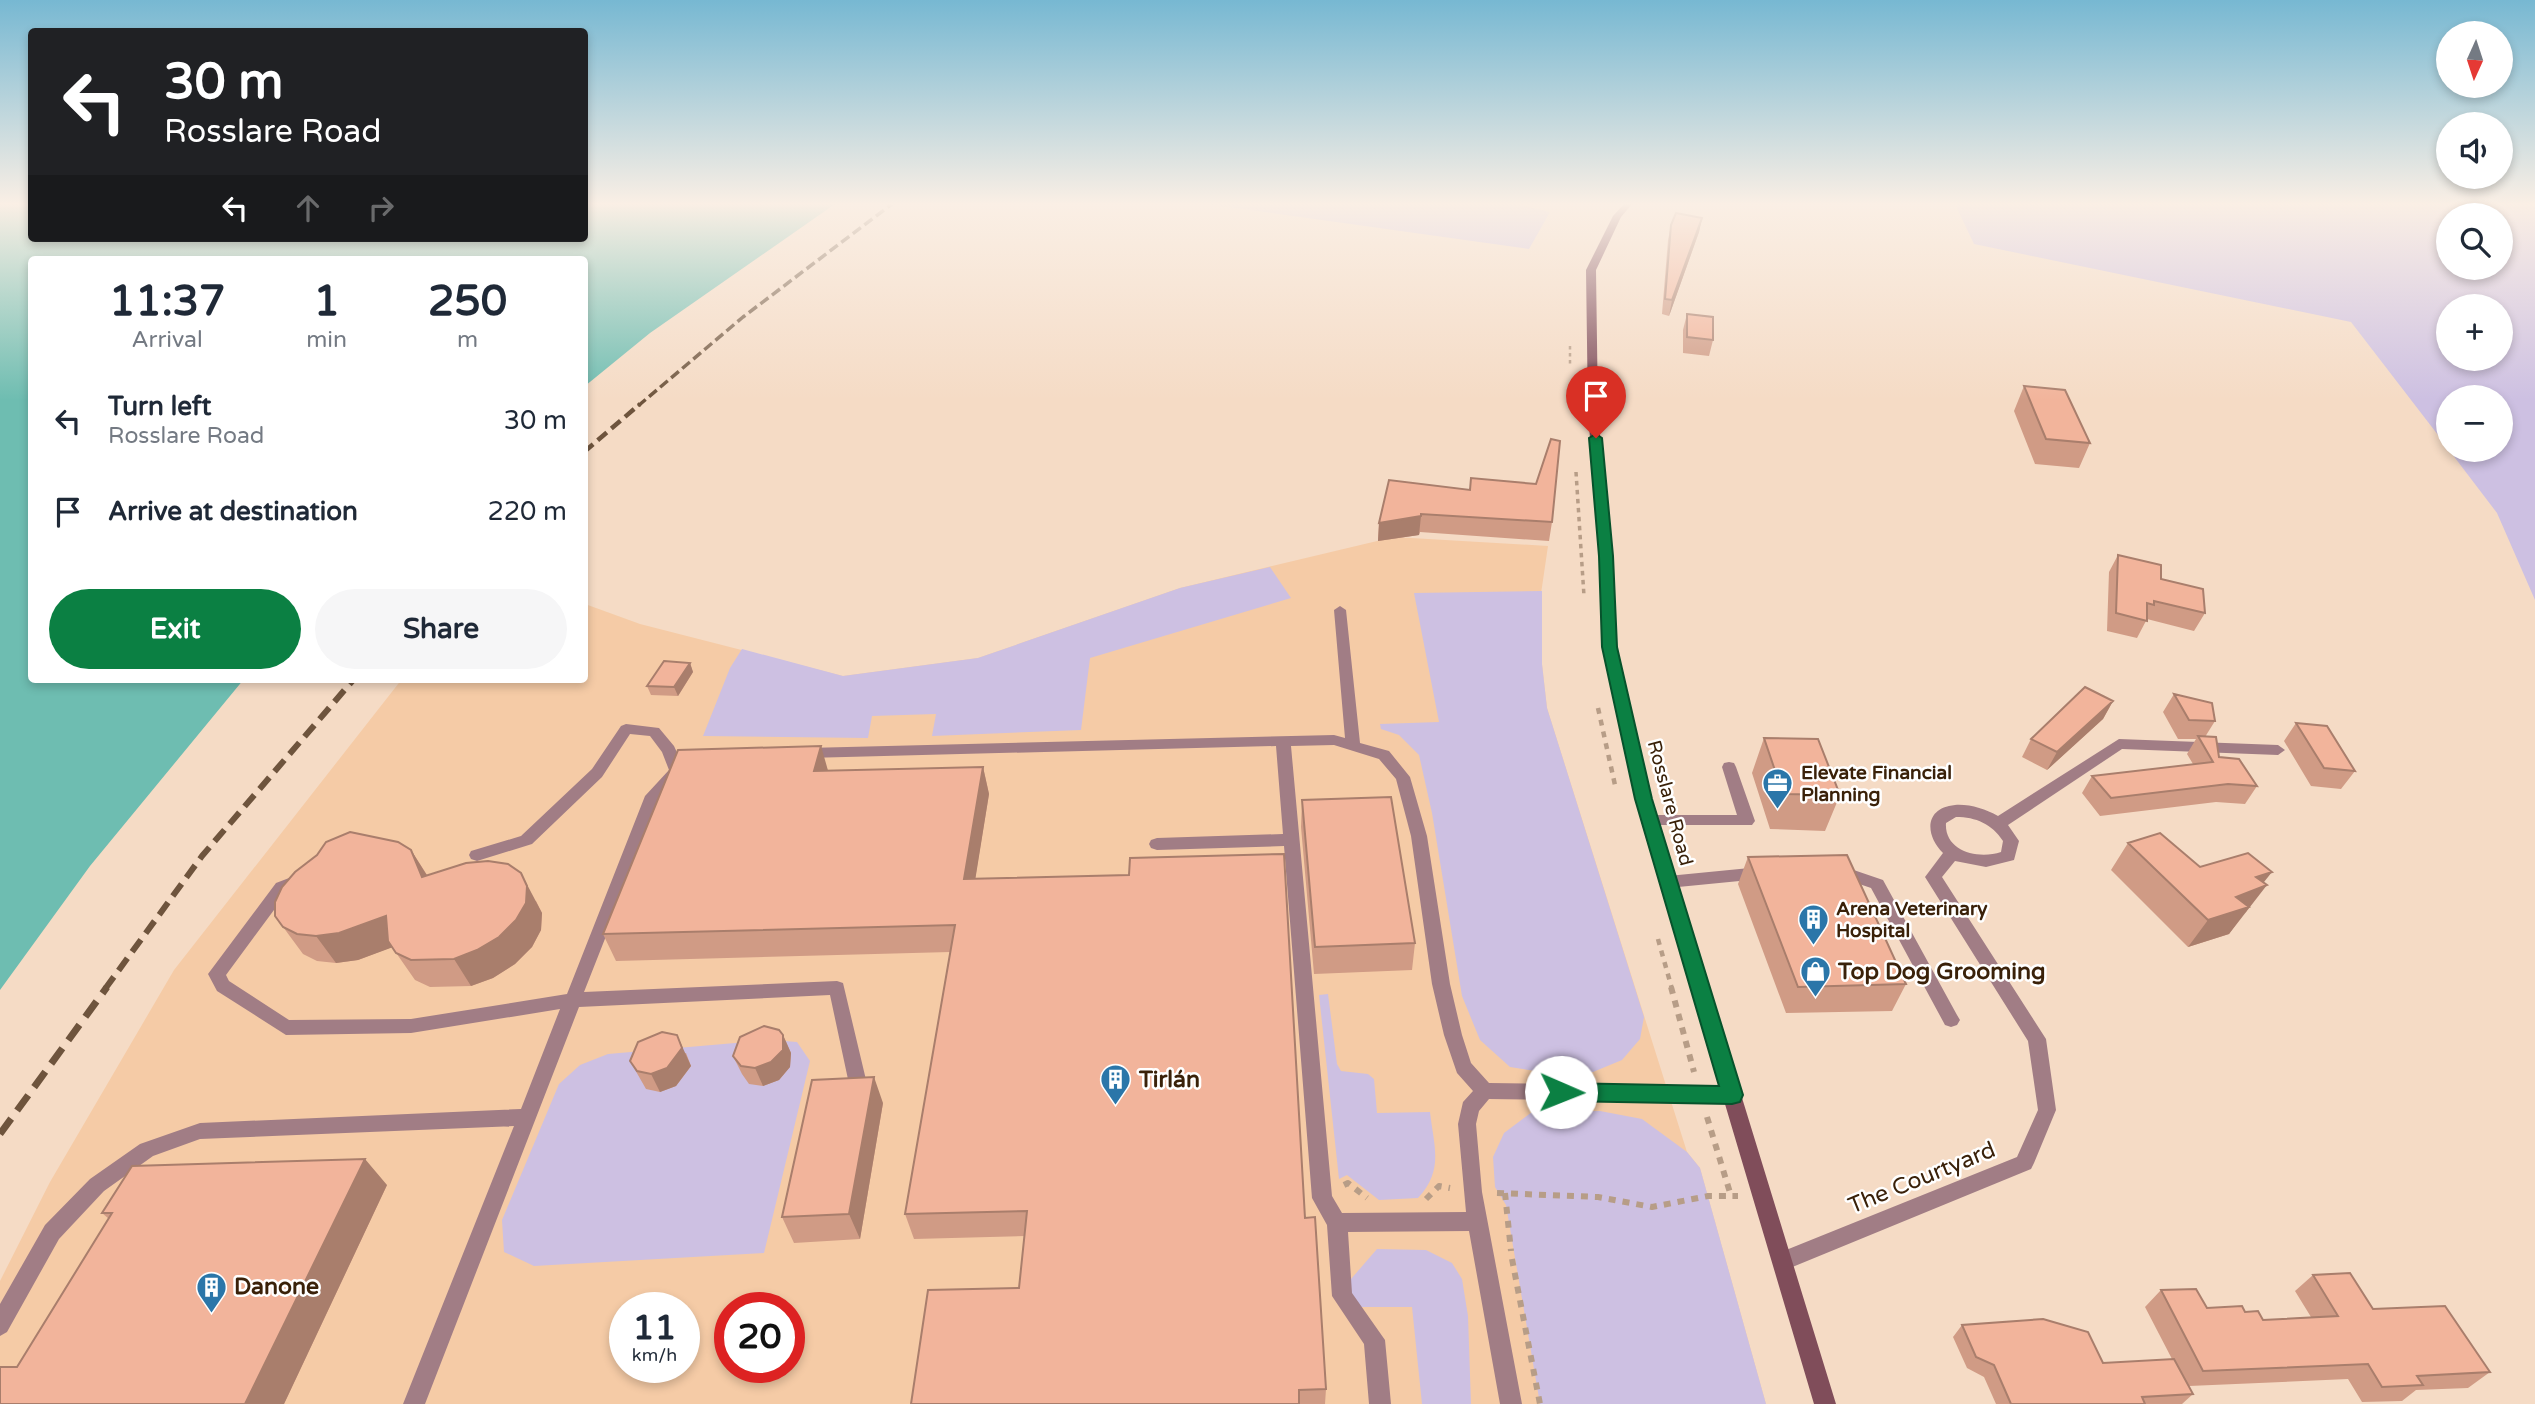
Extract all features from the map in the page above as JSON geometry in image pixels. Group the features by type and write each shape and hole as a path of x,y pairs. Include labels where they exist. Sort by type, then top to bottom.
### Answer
{"main road":[{"name":"Rosslare Road","path":"1591,270 1590,334 1606,556 1609,647 1649,821 1825,1404"}],"street":[{"path":"1340,610 1353,744"},
{"path":"477,855 526,840 597,772 626,729 653,731 669,750 677,771"},
{"path":"795,753 1334,740 1384,755 1403,777 1419,836 1441,984 1462,1067 1485,1091 1732,1095"},
{"path":"1283,741 1322,1198 1337,1223 1342,1296 1374,1340 1380,1404"},
{"path":"1998,824 2119,744 2278,750"},
{"path":"414,1404 653,796 684,764 698,761"},
{"path":"1649,821 1747,821 1729,766"},
{"path":"1953,811 1976,813 1998,824 2011,841 2008,856 1990,863 1977,862 1953,852 1938,835 1938,820 1953,811"},
{"path":"1157,844 1290,841"},
{"name":"The Courtyard","path":"1783,1261 2024,1163 2047,1110 2037,1038 1933,877 1953,852"},
{"path":"1826,866 1877,884 1951,1020"},
{"path":"316,872 282,887 217,974 223,986 286,1028 411,1026 573,1000 837,988 858,1084"},
{"path":"1668,882 1773,872"},
{"path":"1485,1091 1470,1108 1467,1124 1472,1192 1511,1404"},
{"path":"0,1325 52,1232 97,1185 147,1150 200,1130 525,1117"},
{"path":"1337,1223 1479,1222"}],"path":[{"path":"1322,1198 1349,1183 1358,1194 1371,1199"},
{"path":"1417,1202 1426,1200 1438,1186 1472,1192 1598,1197 1618,1203 1651,1207 1709,1196 1731,1196"},
{"path":"1505,1193 1511,1256 1540,1404"}],"shaded area":[{"path":"2097,270 2436,270 2436,280 2513,280 2513,270 2535,270 2535,600 2497,513 2458,462 2513,462 2513,385 2436,385 2436,432 2351,322"},
{"path":"1394,537 1548,546 1537,621 1547,708 1687,1152 1700,1168 1766,1404 0,1404 0,1281 50,1182 174,970 399,683 588,683 588,605 640,624 843,676 978,658 1180,588"},
{"path":"1270,567 1291,598 1090,658 1081,730 932,736 936,714 872,716 868,738 703,736 730,668 742,649 843,676 978,658 1180,588"},
{"path":"1542,591 1542,664 1547,708 1644,1017 1640,1039 1622,1060 1593,1072 1547,1073 1510,1067 1480,1040 1462,996 1432,813 1419,755 1399,735 1381,729 1380,724 1439,722 1414,593"},
{"path":"1328,994 1337,1064 1341,1071 1368,1074 1374,1079 1377,1113 1430,1112 1435,1147 1434,1168 1426,1188 1418,1198 1379,1200 1347,1175 1339,1179 1319,995"},
{"path":"771,1040 797,1042 810,1061 764,1253 534,1266 504,1252 502,1220 559,1084 580,1065 608,1054"},
{"path":"1600,1111 1642,1119 1687,1152 1700,1168 1766,1404 1540,1404 1506,1205 1495,1187 1493,1157 1504,1133 1532,1112"},
{"path":"1377,1249 1426,1250 1452,1263 1462,1279 1468,1316 1471,1404 1422,1404 1412,1307 1361,1307 1351,1294 1351,1279"}],"water":[{"path":"0,270 28,270 28,683 241,683 90,866 0,990"},
{"path":"588,270 741,270 650,333 588,384"}],"building":[{"path":"1667,270 1683,270 1672,300 1665,299"},
{"path":"1687,314 1713,317 1713,340 1687,337"},
{"path":"2024,386 2065,390 2090,443 2046,439"},
{"path":"1551,439 1560,441 1552,522 1421,514 1379,523 1389,480 1470,490 1471,478 1536,484"},
{"path":"2118,555 2161,565 2161,579 2203,589 2205,613 2154,601 2154,605 2147,603 2147,621 2116,613"},
{"path":"664,661 690,663 674,687 647,686"},
{"path":"2085,687 2113,701 2057,752 2031,739"},
{"path":"2174,694 2212,703 2215,721 2189,720"},
{"path":"2296,723 2327,726 2355,771 2324,768"},
{"path":"2198,736 2216,737 2219,757 2239,759 2257,786 2228,784 2111,798 2092,776 2213,762"},
{"path":"1764,738 1818,739 1840,795 1783,794"},
{"name":"Tirlán","path":"821,746 814,771 983,767 964,879 1129,875 1130,858 1284,854 1305,1218 1315,1217 1326,1389 1299,1390 1299,1404 911,1404 928,1290 1019,1288 1027,1211 905,1214 955,925 603,934 678,750"},
{"path":"1391,797 1415,943 1315,947 1302,800"},
{"path":"350,832 398,842 411,850 422,877 466,863 488,861 508,864 521,873 527,886 526,903 516,920 499,937 454,959 411,960 396,953 388,941 386,916 339,933 316,936 297,934 283,927 275,916 275,902 282,887 295,872 317,855 326,842"},
{"path":"2160,833 2200,867 2248,853 2272,872 2256,877 2267,885 2236,897 2249,907 2208,920 2128,843"},
{"name":"Arena Veterinary Hospital","path":"1847,855 1906,984 1798,987 1748,857"},
{"path":"764,1026 779,1030 783,1035 783,1050 771,1062 755,1068 741,1066 733,1056 740,1037"},
{"path":"662,1032 677,1035 682,1048 667,1068 651,1074 637,1071 630,1061 638,1042"},
{"path":"874,1077 849,1214 782,1217 812,1080"},
{"name":"Danone","path":"365,1159 245,1404 0,1404 0,1367 17,1367 112,1213 102,1213 132,1166"},
{"path":"2350,1273 2373,1309 2445,1306 2490,1372 2417,1376 2423,1385 2382,1387 2368,1364 2203,1371 2161,1290 2196,1289 2207,1308 2242,1306 2245,1312 2258,1311 2263,1320 2338,1316 2313,1275"},
{"path":"2043,1319 2088,1332 2103,1363 2174,1359 2193,1394 2142,1397 2145,1404 2011,1404 1994,1365 1976,1357 1962,1325"}],"railway":[{"path":"638,406 743,317 806,270"},
{"path":"588,449 640,404"},
{"path":"105,989 202,856 351,683"},
{"path":"0,1134 107,987"}],"place":[{"name":"Elevate Financial Planning","path":"1778,811"},
{"name":"Arena Veterinary Hospital","path":"1813,947"},
{"name":"Top Dog Grooming","path":"1815,999"},
{"name":"Tirlán","path":"1116,1107"},
{"name":"Danone","path":"211,1314"}],"route":[{"path":"1561,1092 1732,1095 1643,799 1609,647 1606,556 1596,438"}]}
